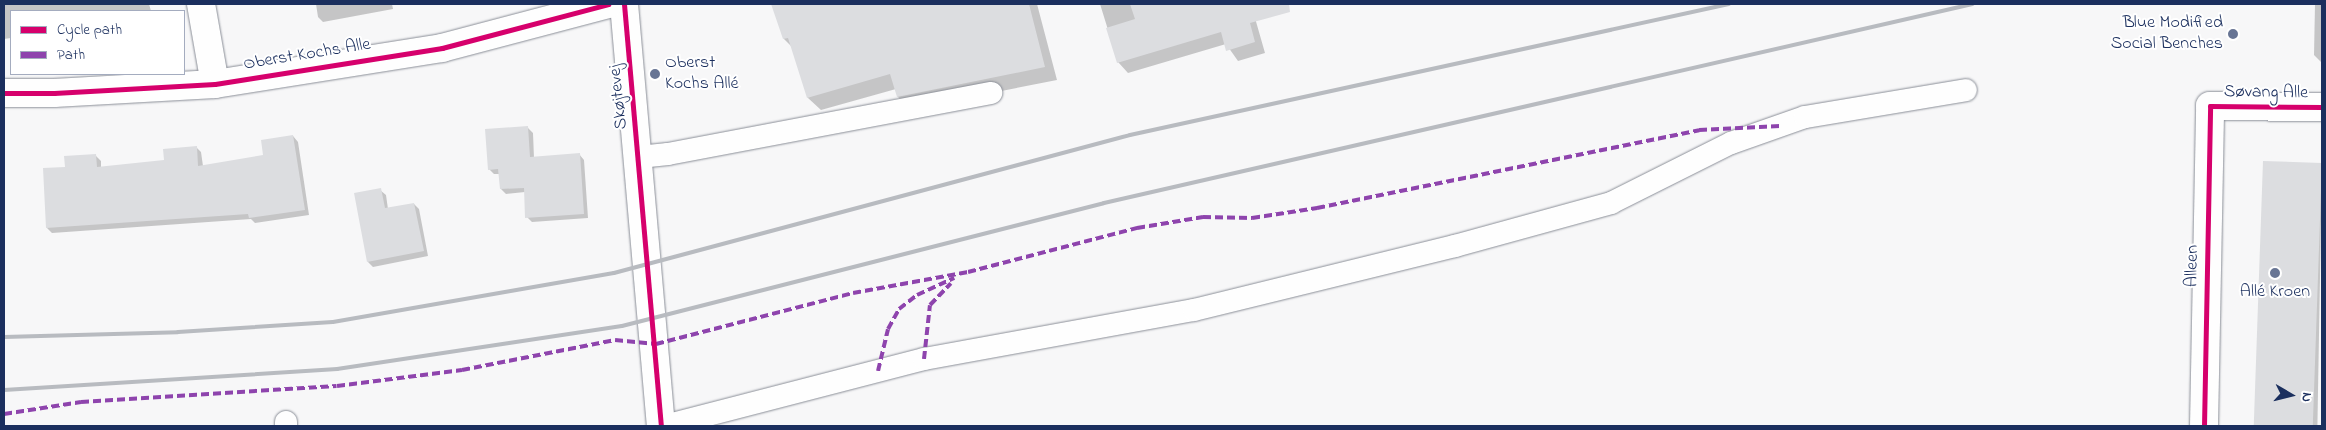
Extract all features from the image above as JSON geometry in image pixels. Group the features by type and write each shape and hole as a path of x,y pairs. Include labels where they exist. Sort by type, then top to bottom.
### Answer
{"street":[{"path":"200,4 215,84"},
{"name":"Oberst Kochs Alle","path":"4,93 54,93 215,84 442,48 608,4"},
{"name":"Skøjtevej","path":"624,4 663,426"},
{"name":"Søvang Alle","path":"2210,106 2322,107"},
{"name":"Alleen","path":"2204,426 2210,106"}],"lane":[{"path":"663,426 924,360 1194,310 1455,246 1611,203 1731,143 1805,117 1966,90"},
{"path":"639,157 668,154 991,93"}],"building":[{"path":"771,4 1029,4 1045,67 897,97 890,74 807,98 788,38 783,39"},
{"path":"1130,4 1289,4 1290,12 1250,23 1255,42 1226,51 1221,32 1117,63 1106,28 1135,19"},
{"path":"528,126 530,157 580,153 584,214 525,218 524,188 500,189 498,169 488,170 485,129"},
{"path":"293,135 305,210 249,218 248,214 46,228 43,168 65,167 64,156 96,154 97,167 164,160 163,149 197,146 198,166 263,155 261,140"},
{"path":"2263,161 2322,163 2313,426 2254,426"},
{"path":"381,188 385,208 414,203 424,251 367,262 354,193"}],"railway":[{"path":"4,337 178,332 333,322 614,273 1130,135 1729,4"},
{"path":"4,390 337,369 622,326 1104,203 1972,4"}],"marked path":[{"path":"4,414 81,402 337,386 462,370 615,340 656,344 853,293 968,272 1137,228 1203,217 1252,218 1317,208 1699,130 1780,126"},
{"path":"878,371 888,329 899,309 917,295 954,278"},
{"path":"924,359 930,305 951,283"}],"cycle path":[{"path":"4,93 54,93 215,84 442,48 608,4"},
{"path":"624,4 661,426"},
{"path":"2204,426 2210,106 2322,107"}],"place":[{"name":"Blue Modified Social Benches","path":"2233,34"},
{"name":"Oberst Kochs Allé","path":"655,74"},
{"name":"Allé Kroen","path":"2275,273"}]}
